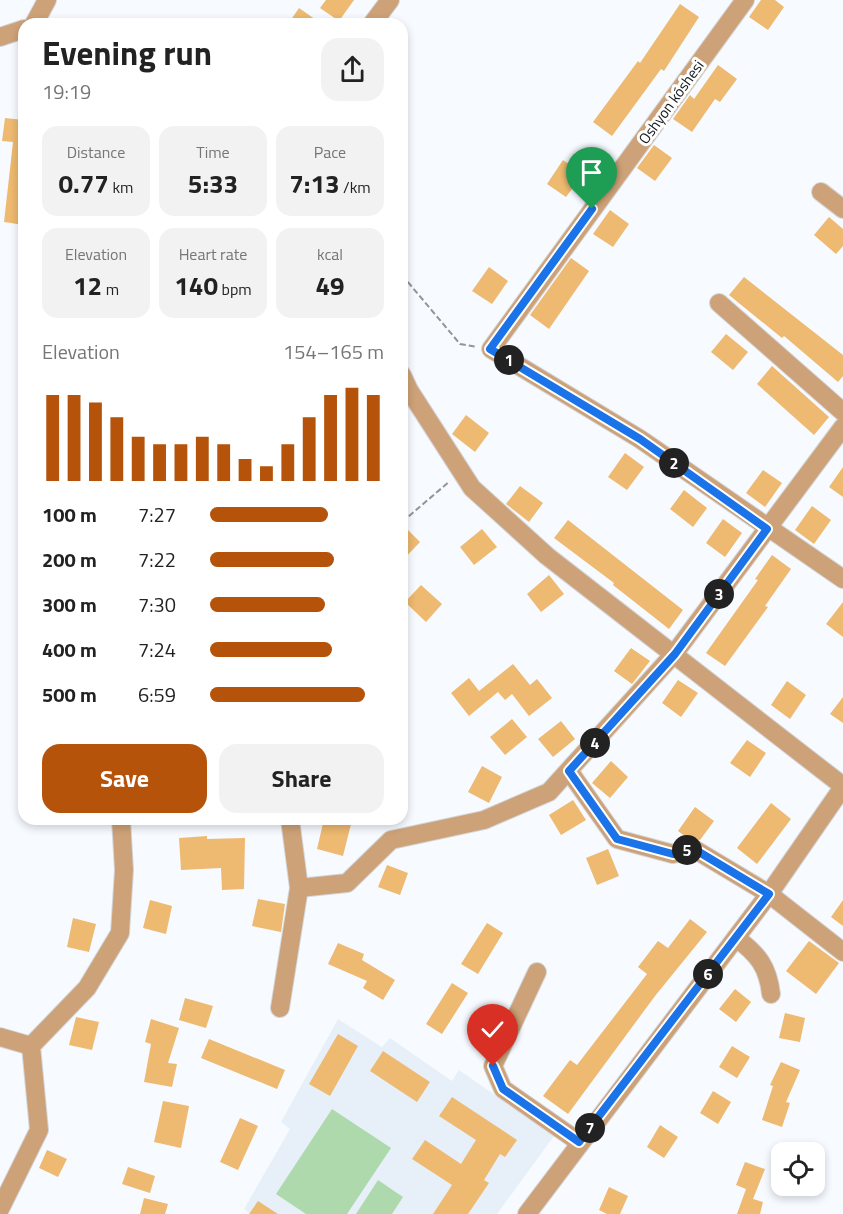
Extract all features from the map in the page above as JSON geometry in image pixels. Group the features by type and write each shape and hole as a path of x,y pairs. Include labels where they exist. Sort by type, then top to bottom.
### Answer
{"street":[{"path":"37,18 47,0"},
{"path":"376,18 390,0"},
{"name":"Oshyon kóshesi","path":"490,349 745,0"},
{"path":"0,37 18,31"},
{"path":"821,192 843,209"},
{"path":"719,303 843,412"},
{"path":"490,349 640,439 767,529 843,579"},
{"path":"408,388 472,488 548,556 843,787 769,894 526,1214"},
{"path":"299,888 347,883 391,840 484,820 549,792 675,654 843,427"},
{"path":"569,771 617,839 673,854 694,849 769,894 843,952"},
{"path":"0,1209 39,1130 31,1046 87,988 120,933 124,870 121,825"},
{"path":"280,1008 299,888 291,825"},
{"path":"736,938 749,947 769,972 771,994"},
{"path":"537,972 493,1066 503,1089 579,1142"},
{"path":"0,1037 31,1046"}],"path":[{"path":"408,282 460,344 490,349"},
{"path":"408,517 461,471"}],"shaded area":[{"path":"338,1019 382,1047 390,1038 452,1081 459,1070 554,1136 497,1214 250,1214 244,1209 290,1129 281,1122"}],"green space":[{"path":"332,1109 391,1148 347,1214 306,1214 276,1194"},
{"path":"378,1180 403,1197 392,1214 356,1214"}],"building":[{"path":"326,0 354,0 341,18 335,18 320,8"},
{"path":"761,0 775,0 784,7 768,30 749,17"},
{"path":"680,4 699,17 664,71 661,69 612,136 593,122 638,61 640,63"},
{"path":"299,8 313,18 292,18"},
{"path":"718,65 737,79 720,102 715,99 692,132 673,119 690,95 694,99"},
{"path":"5,118 18,119 18,224 4,222 13,142 2,141"},
{"path":"654,145 672,158 655,181 637,168"},
{"path":"563,160 583,174 566,197 547,184"},
{"path":"610,210 629,224 613,247 593,234"},
{"path":"829,217 843,229 843,246 836,254 814,235"},
{"path":"571,258 589,271 549,329 530,315"},
{"path":"489,267 508,281 492,304 472,291"},
{"path":"744,277 843,355 843,376 838,382 784,336 782,338 729,295"},
{"path":"726,334 748,352 733,370 711,352"},
{"path":"772,366 829,417 814,435 757,384"},
{"path":"466,415 489,433 475,452 452,434"},
{"path":"625,453 644,467 627,490 608,477"},
{"path":"843,467 843,497 829,487"},
{"path":"763,470 782,483 765,507 746,493"},
{"path":"520,486 543,503 529,522 506,504"},
{"path":"684,490 707,508 693,527 670,509"},
{"path":"812,506 831,520 814,544 795,530"},
{"path":"723,519 742,533 725,557 706,543"},
{"path":"568,520 683,610 669,629 613,585 614,583 554,538"},
{"path":"482,529 497,547 474,565 460,547"},
{"path":"408,530 420,542 408,555"},
{"path":"772,555 791,569 765,606 768,607 725,666 706,653 758,580 755,579"},
{"path":"549,575 564,594 541,612 527,594"},
{"path":"421,585 442,604 426,622 408,605 408,599"},
{"path":"843,602 843,637 826,624"},
{"path":"631,648 650,661 632,684 614,671"},
{"path":"513,664 530,685 537,679 552,698 529,716 512,694 505,700 498,692 469,716 451,693 469,678 479,691"},
{"path":"678,680 698,693 681,717 662,703"},
{"path":"787,681 806,695 790,719 771,705"},
{"path":"843,697 843,723 830,714"},
{"path":"512,719 527,737 505,755 490,737"},
{"path":"561,721 575,739 553,757 538,739"},
{"path":"747,740 766,753 750,777 730,763"},
{"path":"611,761 628,777 610,798 592,783"},
{"path":"482,766 502,777 489,803 468,792"},
{"path":"573,800 586,820 561,835 549,815"},
{"path":"771,803 791,819 757,864 737,848"},
{"path":"695,807 714,821 700,840 689,839 678,831"},
{"path":"323,825 351,825 343,856 317,849"},
{"path":"207,836 207,839 245,838 244,889 222,890 221,868 181,870 179,838"},
{"path":"608,849 619,876 597,885 586,858"},
{"path":"387,865 408,873 400,895 378,887"},
{"path":"258,899 285,904 281,932 252,926"},
{"path":"150,900 172,906 166,934 143,928"},
{"path":"843,900 843,926 831,917"},
{"path":"73,918 96,924 89,952 67,947"},
{"path":"690,919 707,932 655,996 568,1114 543,1096 570,1060 577,1065 647,974 638,967 658,941 668,948"},
{"path":"487,923 503,933 478,974 461,964"},
{"path":"809,941 839,963 816,994 786,971"},
{"path":"338,943 364,954 362,960 395,980 383,1000 363,988 367,981 328,964"},
{"path":"452,983 468,993 442,1034 426,1024"},
{"path":"735,989 751,1002 736,1022 719,1009"},
{"path":"185,998 213,1006 206,1028 179,1020"},
{"path":"785,1013 805,1018 800,1042 779,1038"},
{"path":"76,1017 99,1022 92,1050 69,1045"},
{"path":"151,1019 179,1028 168,1063 177,1064 172,1087 144,1082 151,1044 145,1042"},
{"path":"338,1034 358,1046 330,1096 309,1084"},
{"path":"209,1039 285,1070 277,1089 201,1058"},
{"path":"732,1046 750,1057 737,1078 719,1067"},
{"path":"383,1051 430,1082 417,1102 370,1071"},
{"path":"781,1062 800,1070 786,1102 790,1103 782,1127 762,1120 773,1086 770,1085"},
{"path":"713,1091 731,1102 718,1124 700,1113"},
{"path":"452,1097 517,1140 505,1157 500,1154 484,1180 489,1183 468,1214 433,1214 452,1185 412,1159 425,1140 461,1164 476,1140 439,1116"},
{"path":"163,1101 189,1106 181,1148 154,1142"},
{"path":"240,1118 258,1126 238,1170 220,1162"},
{"path":"660,1125 678,1137 664,1158 647,1147"},
{"path":"47,1150 67,1159 58,1177 39,1168"},
{"path":"745,1162 765,1169 753,1199 763,1202 760,1214 737,1214 746,1189 736,1185"},
{"path":"128,1167 155,1176 150,1193 122,1184"},
{"path":"609,1187 628,1196 620,1214 607,1214 599,1210"},
{"path":"144,1198 168,1204 165,1214 140,1214"},
{"path":"258,1201 278,1214 249,1214"}],"route":[{"path":"493,1066 503,1089 579,1142 769,894 694,849 673,854 617,839 569,771 675,654 767,529 640,439 490,349 592,209"}]}
